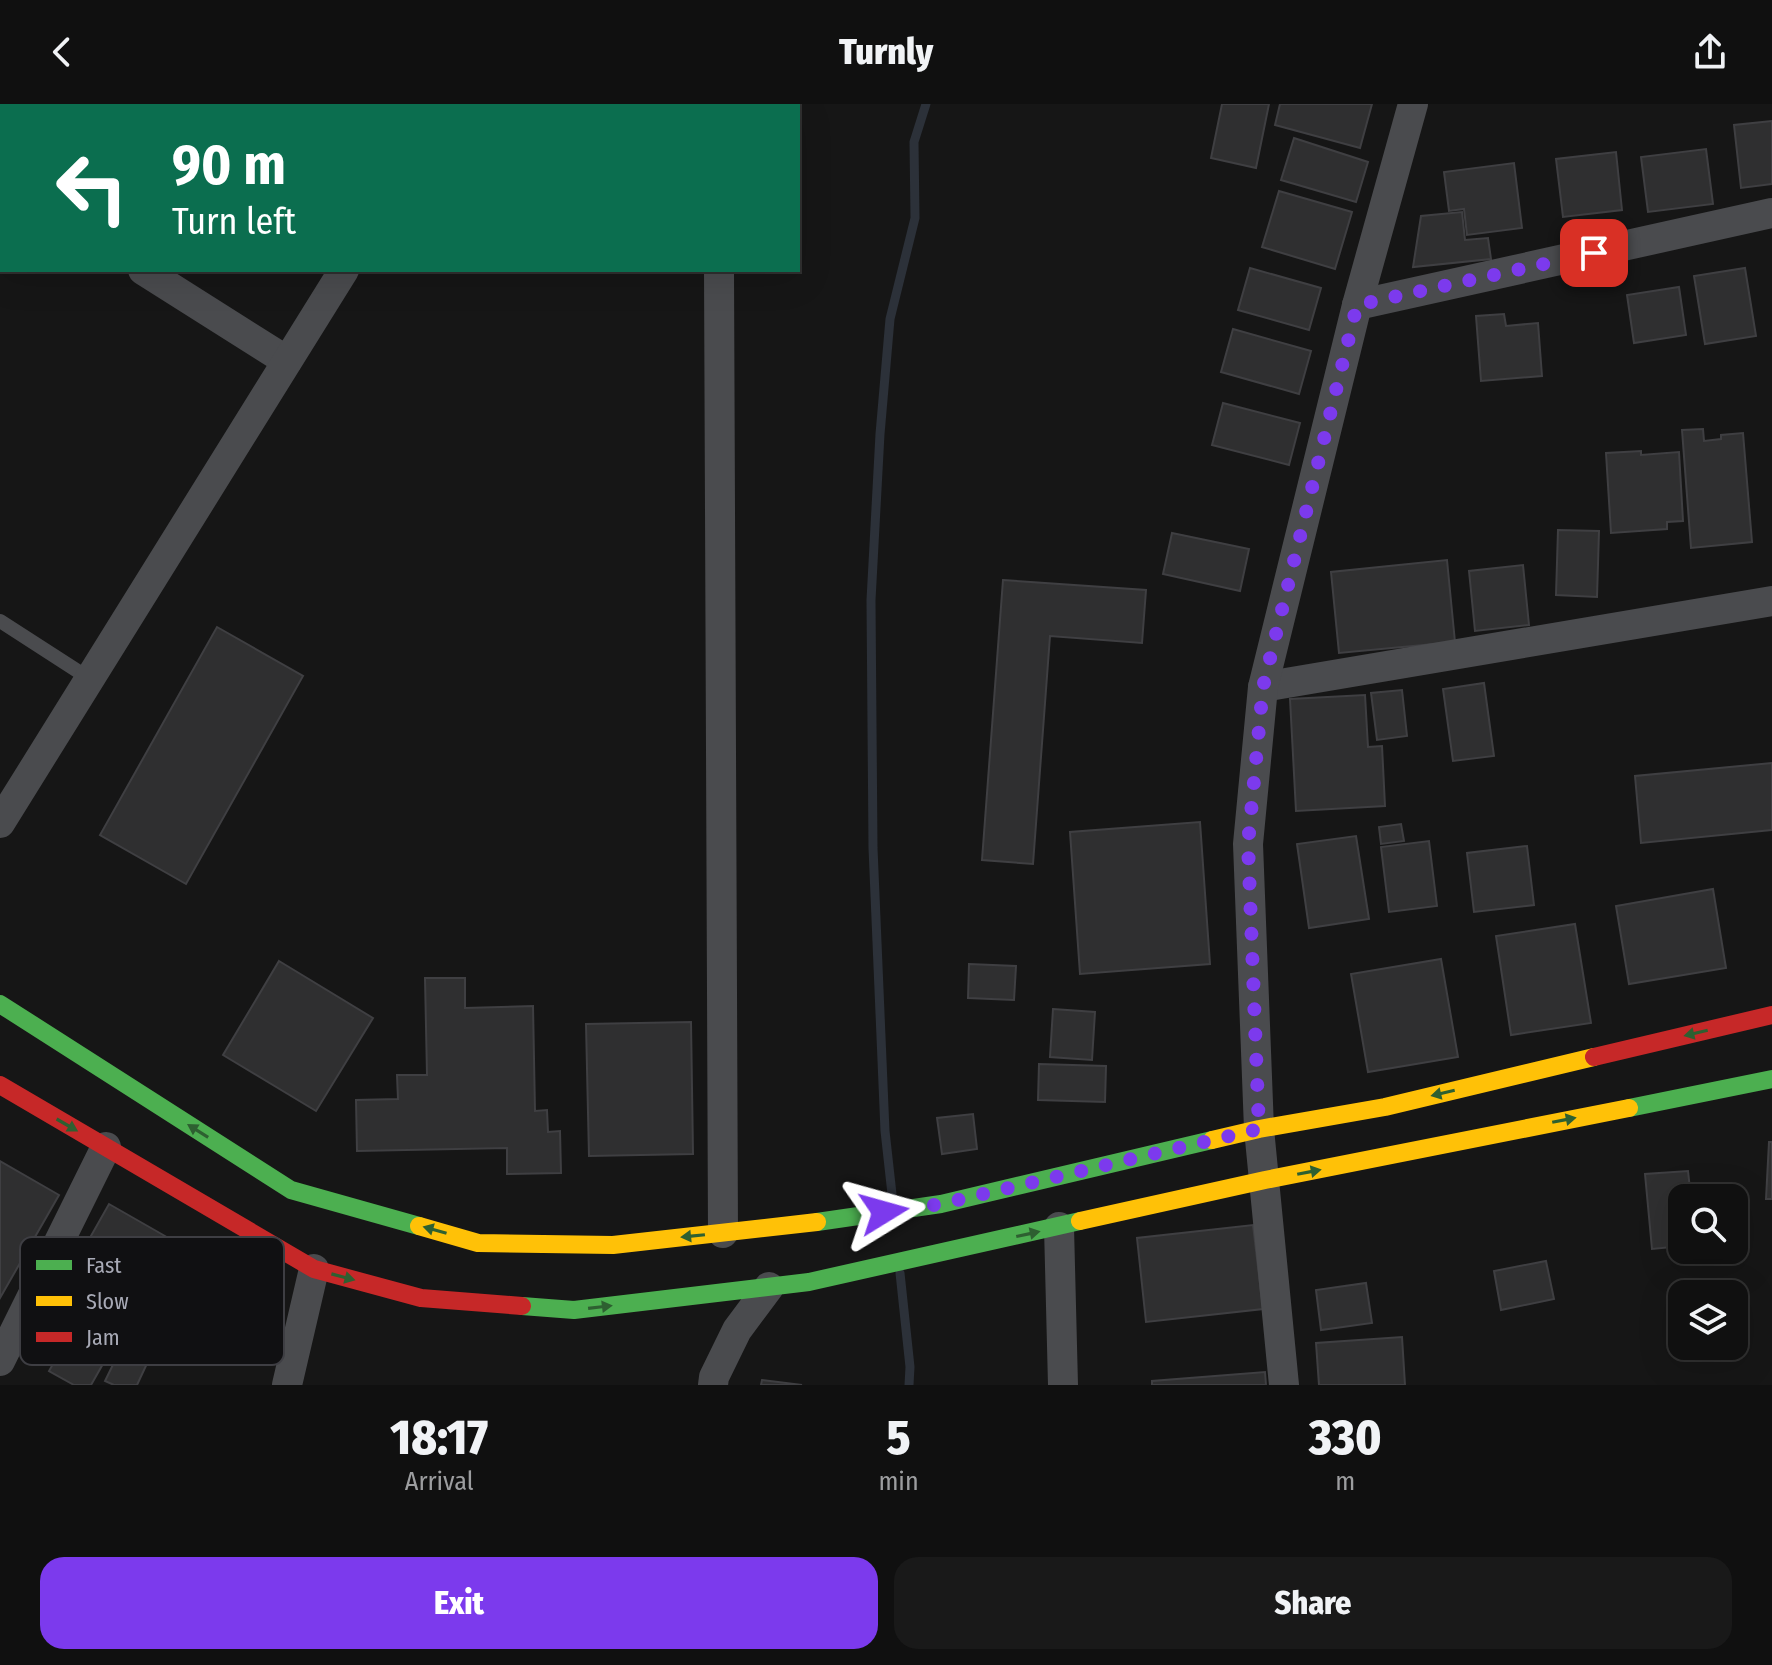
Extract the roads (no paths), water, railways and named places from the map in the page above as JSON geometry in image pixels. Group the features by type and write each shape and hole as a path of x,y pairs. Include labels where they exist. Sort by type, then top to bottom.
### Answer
{"main road":[{"path":"0,1004 291,1190 478,1243 613,1245 799,1225 941,1204 1259,1129 1385,1107 1772,1015"},
{"path":"284,1251 314,1269 421,1298 574,1310 809,1282 1265,1180 1772,1079"},
{"path":"0,1085 259,1237"}],"street":[{"path":"1284,1385 1259,1129 1248,844 1263,687 1357,305 1413,104"},
{"path":"1357,305 1772,213"},
{"path":"146,272 287,361"},
{"path":"0,823 343,272"},
{"path":"719,272 723,1233"},
{"path":"1263,687 1772,601"},
{"path":"61,1237 106,1147"},
{"path":"1059,1227 1063,1385"},
{"path":"287,1385 314,1269"},
{"path":"713,1385 737,1330 769,1287"},
{"path":"0,1361 20,1321"}],"lane":[{"path":"0,621 90,679"}],"waterway":[{"path":"893,1203 885,1131 873,848 871,600 890,319 915,218 914,142 926,104"},
{"path":"900,1273 910,1367 909,1385"}]}
